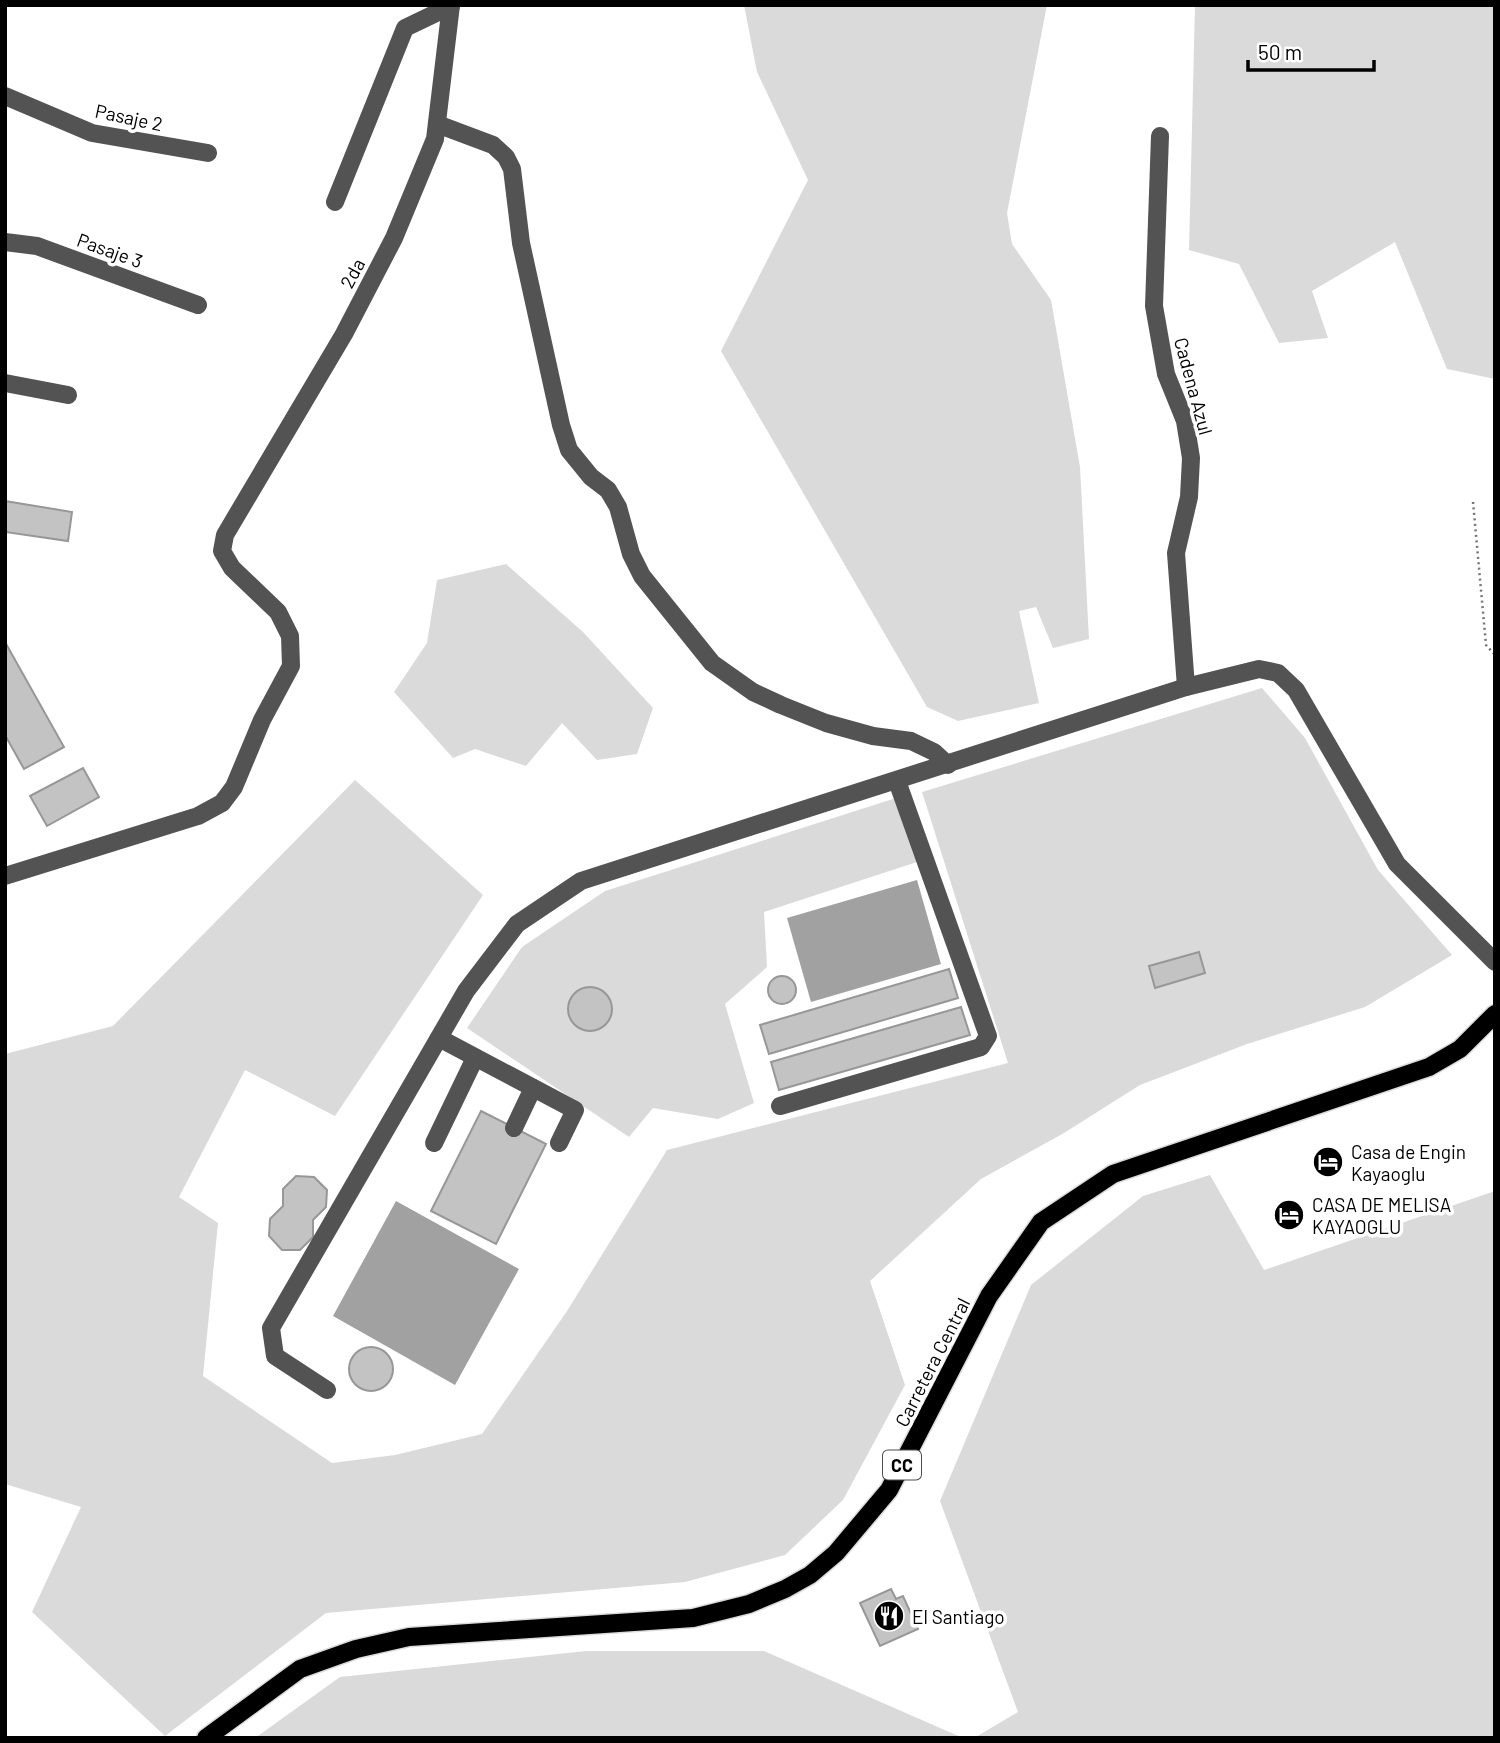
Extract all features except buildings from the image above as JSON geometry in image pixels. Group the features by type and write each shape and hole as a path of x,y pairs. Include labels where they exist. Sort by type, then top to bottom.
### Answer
{"main road":[{"name":"Carretera Central","path":"206,1738 300,1669 356,1649 409,1637 693,1618 749,1604 810,1575 836,1553 889,1490 989,1296 1041,1222 1114,1174 1429,1067 1460,1049 1495,1014"}],"street":[{"name":"2da","path":"5,876 198,816 222,803 234,787 262,720 291,666 291,656 290,636 278,612 232,568 222,551 225,535 344,334 394,238 435,139 451,6"},
{"path":"335,202 405,28 451,6"},
{"name":"Pasaje 2","path":"5,96 92,133 208,153"},
{"path":"437,124 493,145 506,157 512,169 520,243 561,425 569,450 591,477 608,490 618,507 631,554 642,576 712,663 753,691 826,723 873,736 911,741 934,752 948,765"},
{"name":"Cadena Azul","path":"1160,136 1154,306 1166,374 1185,421 1191,458 1189,496 1176,553 1186,687"},
{"name":"Pasaje 3","path":"5,242 37,246 198,305"},
{"path":"5,383 68,395"},
{"path":"327,1390 275,1356 271,1328 466,991 517,924 581,881 1186,687 1259,669 1278,673 1296,690 1397,864 1495,962"},
{"path":"780,1106 981,1047 988,1036 897,781"},
{"path":"439,1038 575,1110 559,1143"},
{"path":"434,1143 475,1058"},
{"path":"514,1128 533,1088"}],"path":[{"path":"1473,502 1486,645 1495,655"}],"shaded area":[{"path":"744,5 1047,5 1007,213 1012,244 1051,300 1080,467 1089,639 1053,648 1036,607 1019,611 1039,703 958,721 927,707 721,351 808,180 757,72"},
{"path":"1195,5 1495,5 1495,379 1447,369 1395,242 1312,291 1328,338 1279,343 1239,264 1189,250"},
{"path":"506,564 583,632 653,708 637,754 597,760 562,723 526,766 475,749 453,758 394,692 427,643 437,580"},
{"path":"1262,688 1305,738 1378,870 1452,955 1365,1007 1247,1044 1140,1085 1064,1133 981,1179 870,1281 905,1385 843,1500 785,1555 685,1582 326,1613 165,1736 32,1612 81,1507 5,1484 5,1054 113,1026 355,780 483,895 335,1116 245,1070 179,1197 218,1223 203,1376 332,1463 395,1455 482,1434 567,1311 667,1150 1008,1063 922,792"},
{"path":"896,798 917,862 764,912 767,967 725,1004 754,1103 718,1119 653,1108 629,1137 467,1028 522,947 605,891"},
{"path":"917,880 941,964 811,1002 787,918"},
{"path":"1210,1175 1264,1270 1495,1191 1495,1738 974,1738 1018,1712 940,1501 1031,1285 1143,1196"},
{"path":"396,1201 519,1269 455,1385 333,1316"},
{"path":"586,1651 764,1651 963,1738 255,1738 340,1677"}],"place":[{"name":"Casa de Engin Kayaoglu","path":"1328,1162"},
{"name":"CASA DE MELISA KAYAOGLU","path":"1289,1215"},
{"name":"El Santiago","path":"889,1616"}]}
